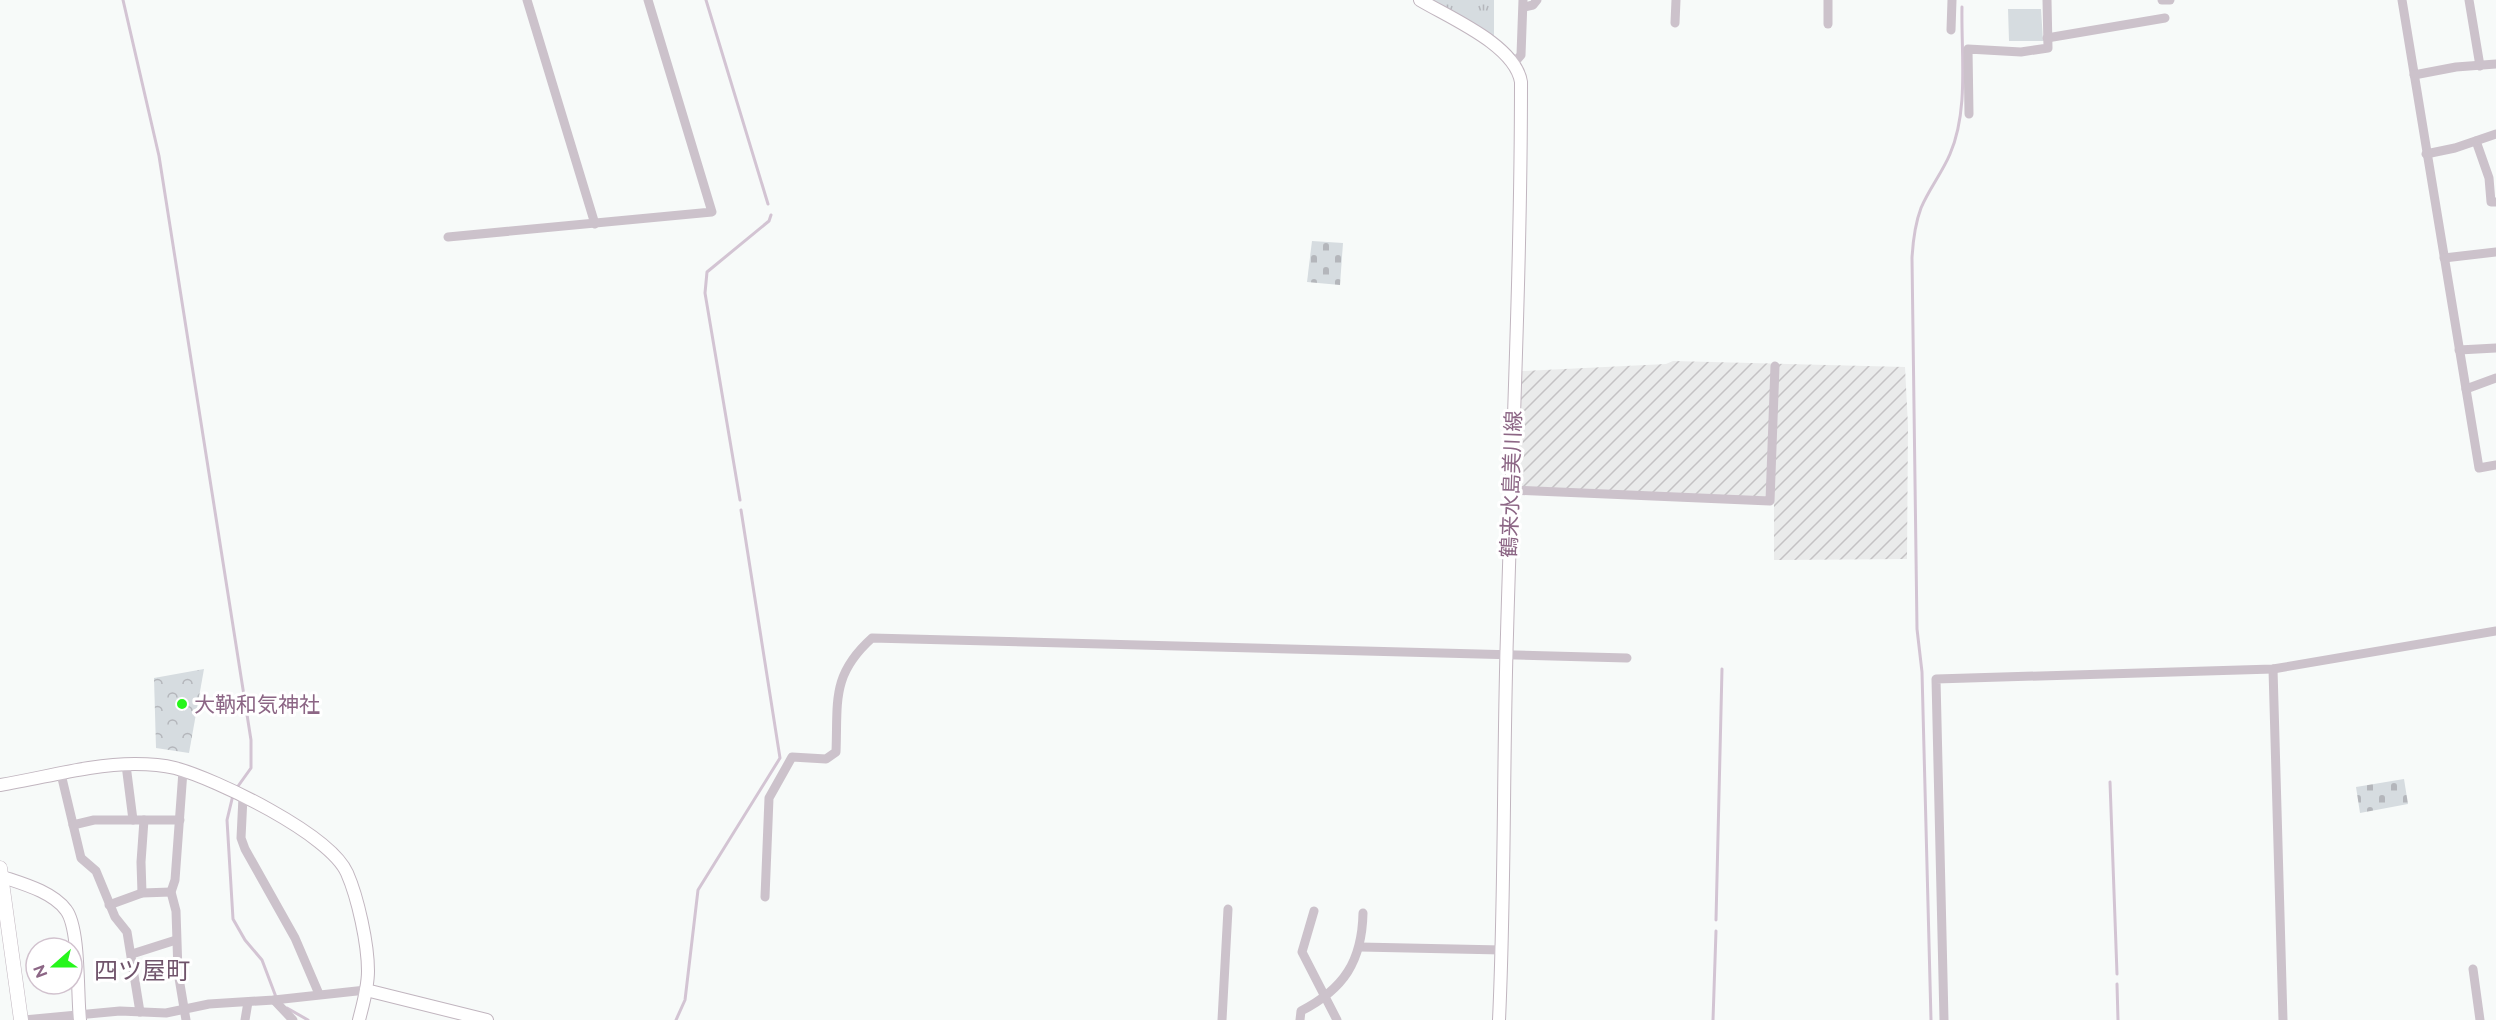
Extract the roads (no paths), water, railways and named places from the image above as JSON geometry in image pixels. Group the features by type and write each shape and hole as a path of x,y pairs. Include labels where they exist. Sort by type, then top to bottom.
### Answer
{"main road":[{"path":"1420,0 1478,34 1514,63"},
{"name":"鶴来水島美川線","path":"1499,1020 1506,653 1521,105 1521,82 1514,63"},
{"path":"0,785 126,765 174,768 230,789 310,834 331,852 346,872 358,910 368,969 359,1020"},
{"path":"0,873 39,891 66,910 76,945 80,1018"},
{"path":"0,873 23,1020"},
{"path":"366,990 487,1020"}],"street":[{"path":"527,0 595,224"},
{"path":"448,237 712,212 648,0"},
{"path":"1524,3 1529,7 1537,0"},
{"path":"1675,23 1676,0"},
{"path":"1828,0 1828,24"},
{"path":"1951,30 1952,0"},
{"path":"1969,114 1968,49 2021,52 2048,48 2047,0"},
{"path":"2162,0 2170,0"},
{"path":"2402,0 2479,468 2496,465"},
{"path":"2469,0 2480,66"},
{"path":"1514,63 1521,55 1524,3"},
{"path":"2047,38 2165,18"},
{"path":"2414,75 2456,67 2496,64"},
{"path":"2426,154 2496,134"},
{"path":"2476,141 2492,178 2491,202 2496,202"},
{"path":"2444,258 2496,251"},
{"path":"2459,350 2496,348"},
{"path":"1510,490 1770,501 1776,366"},
{"path":"2466,389 2496,378"},
{"path":"1944,1020 1936,679 2273,669 2496,631"},
{"path":"765,897 769,798 792,757 826,759 836,752 839,684 852,656 872,638 1627,658"},
{"path":"2273,669 2283,1020"},
{"path":"126,765 133,820"},
{"path":"183,771 175,880 171,892 176,911 178,972 186,1020"},
{"path":"61,774 81,858 96,871 109,905 127,932 141,1012"},
{"path":"243,797 241,838 295,938 320,994"},
{"path":"73,825 94,820 180,820"},
{"path":"142,893 141,862 144,820"},
{"path":"109,905 142,893 171,892"},
{"path":"1222,1020 1228,909"},
{"path":"1314,911 1302,952 1337,1020"},
{"path":"1300,1020 1301,1011 1324,998 1356,962 1360,947 1363,913"},
{"path":"132,954 176,940"},
{"path":"1360,947 1502,950"},
{"path":"2473,969 2480,1020"},
{"path":"23,1020 80,1018 141,1012 166,1013 184,1007 366,990"},
{"path":"274,1000 292,1020"},
{"path":"245,1020 248,1002"}],"waterway":[{"path":"123,0 159,156 251,740 251,768 236,789"},
{"path":"706,0 768,204"},
{"path":"1931,1020 1922,672 1917,629 1912,258 1919,214 1950,154 1960,119 1963,82 1962,7"},
{"path":"740,500 705,293 707,272 769,221 771,215"},
{"path":"676,1020 685,1000 698,890 780,758 741,510"},
{"path":"1716,920 1722,669"},
{"path":"2110,782 2117,974"},
{"path":"233,795 227,820 233,919 245,940 262,960 276,997"},
{"path":"1713,1020 1716,931"},
{"path":"2117,984 2118,1020"},
{"path":"287,1008 308,1020"}],"place":[{"name":"大靹和気神社","path":"182,704"}],"district":[{"name":"四ツ屋町","path":"142,970"}]}
